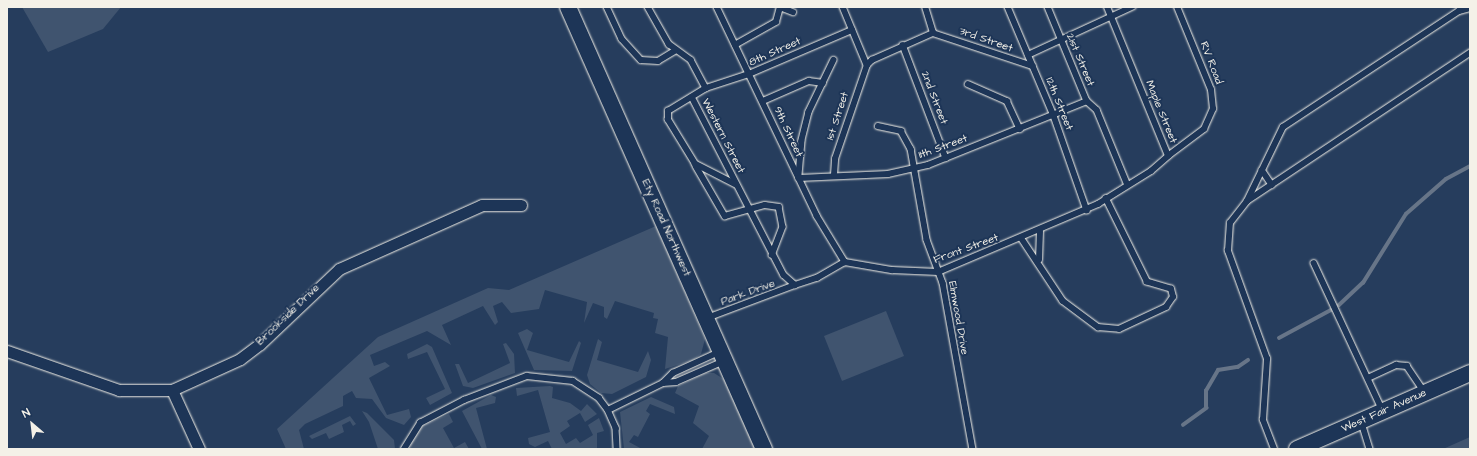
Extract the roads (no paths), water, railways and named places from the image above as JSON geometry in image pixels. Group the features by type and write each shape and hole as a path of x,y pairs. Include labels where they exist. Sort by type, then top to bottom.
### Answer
{"street":[{"name":"Ety Road Northwest","path":"568,7 764,449"},
{"name":"Brookside Drive","path":"7,351 118,390 172,390 240,359 260,344 339,269 482,205 521,204"},
{"name":"West Fair Avenue","path":"1297,449 1470,373"},
{"path":"172,390 199,449"}],"lane":[{"path":"606,7 622,39 641,60 658,61 676,50"},
{"path":"648,7 676,50 691,60 706,88"},
{"name":"9th Street","path":"718,7 799,178 832,244 845,262"},
{"path":"735,45 776,22 780,7 792,12"},
{"path":"844,7 867,65 903,45 934,33 924,7"},
{"name":"12th Street","path":"1008,7 1054,116 1087,210"},
{"name":"21st Street","path":"1048,7 1060,41 1087,101 1097,110 1127,183"},
{"name":"Maple Street","path":"1087,210 1106,199 1127,183 1151,171 1168,156 1107,7"},
{"path":"1028,55 1132,7"},
{"name":"RV Road","path":"1168,156 1204,129 1213,109 1207,76 1177,7"},
{"path":"1274,449 1263,420 1265,351 1228,251 1230,223 1247,201 1283,127 1459,11 1470,8"},
{"name":"8th Street","path":"706,88 749,74 852,30"},
{"name":"3rd Street","path":"934,33 1032,66"},
{"name":"2nd Street","path":"903,45 946,158"},
{"path":"1247,201 1470,53"},
{"path":"799,178 803,134 823,83 834,60"},
{"name":"1st Street","path":"834,175 835,159 867,65"},
{"path":"763,101 809,81 823,83"},
{"path":"968,84 1007,101 1020,129"},
{"name":"Western Street","path":"706,88 672,108 667,115 722,214 730,217 765,205 779,207 783,227 772,255"},
{"name":"Western Street","path":"692,97 772,255 784,275 795,285"},
{"name":"11th Street","path":"799,178 834,175 888,174 914,168 946,158 1054,116 1087,101"},
{"name":"Elmwood Drive","path":"878,126 901,131 911,149 927,240 938,272 973,449"},
{"name":"Western Street","path":"694,164 736,185"},
{"path":"1262,170 1272,185"},
{"path":"1022,239 1039,260 1063,301 1109,331 1166,307 1172,302 1171,289 1146,282 1106,199"},
{"name":"Front Street","path":"845,262 892,270 938,272 1040,232 1087,210"},
{"path":"1039,260 1040,232"},
{"path":"795,285 817,278 845,262"},
{"path":"1314,263 1383,412"},
{"name":"Park Drive","path":"706,318 795,285"},
{"path":"663,383 676,382 723,356"},
{"path":"608,410 663,383 673,372 723,356"},
{"path":"1368,378 1396,365 1407,366 1426,393"},
{"path":"404,449 405,441 420,423 439,412 528,376 579,383 608,410 616,428 617,449"},
{"path":"1361,421 1370,449"}],"waterway":[{"path":"1339,305 1363,283 1406,214 1446,179 1470,166"},
{"path":"1279,338 1331,310"},
{"path":"1183,425 1206,408 1206,391 1218,370 1238,367 1248,360"}]}
